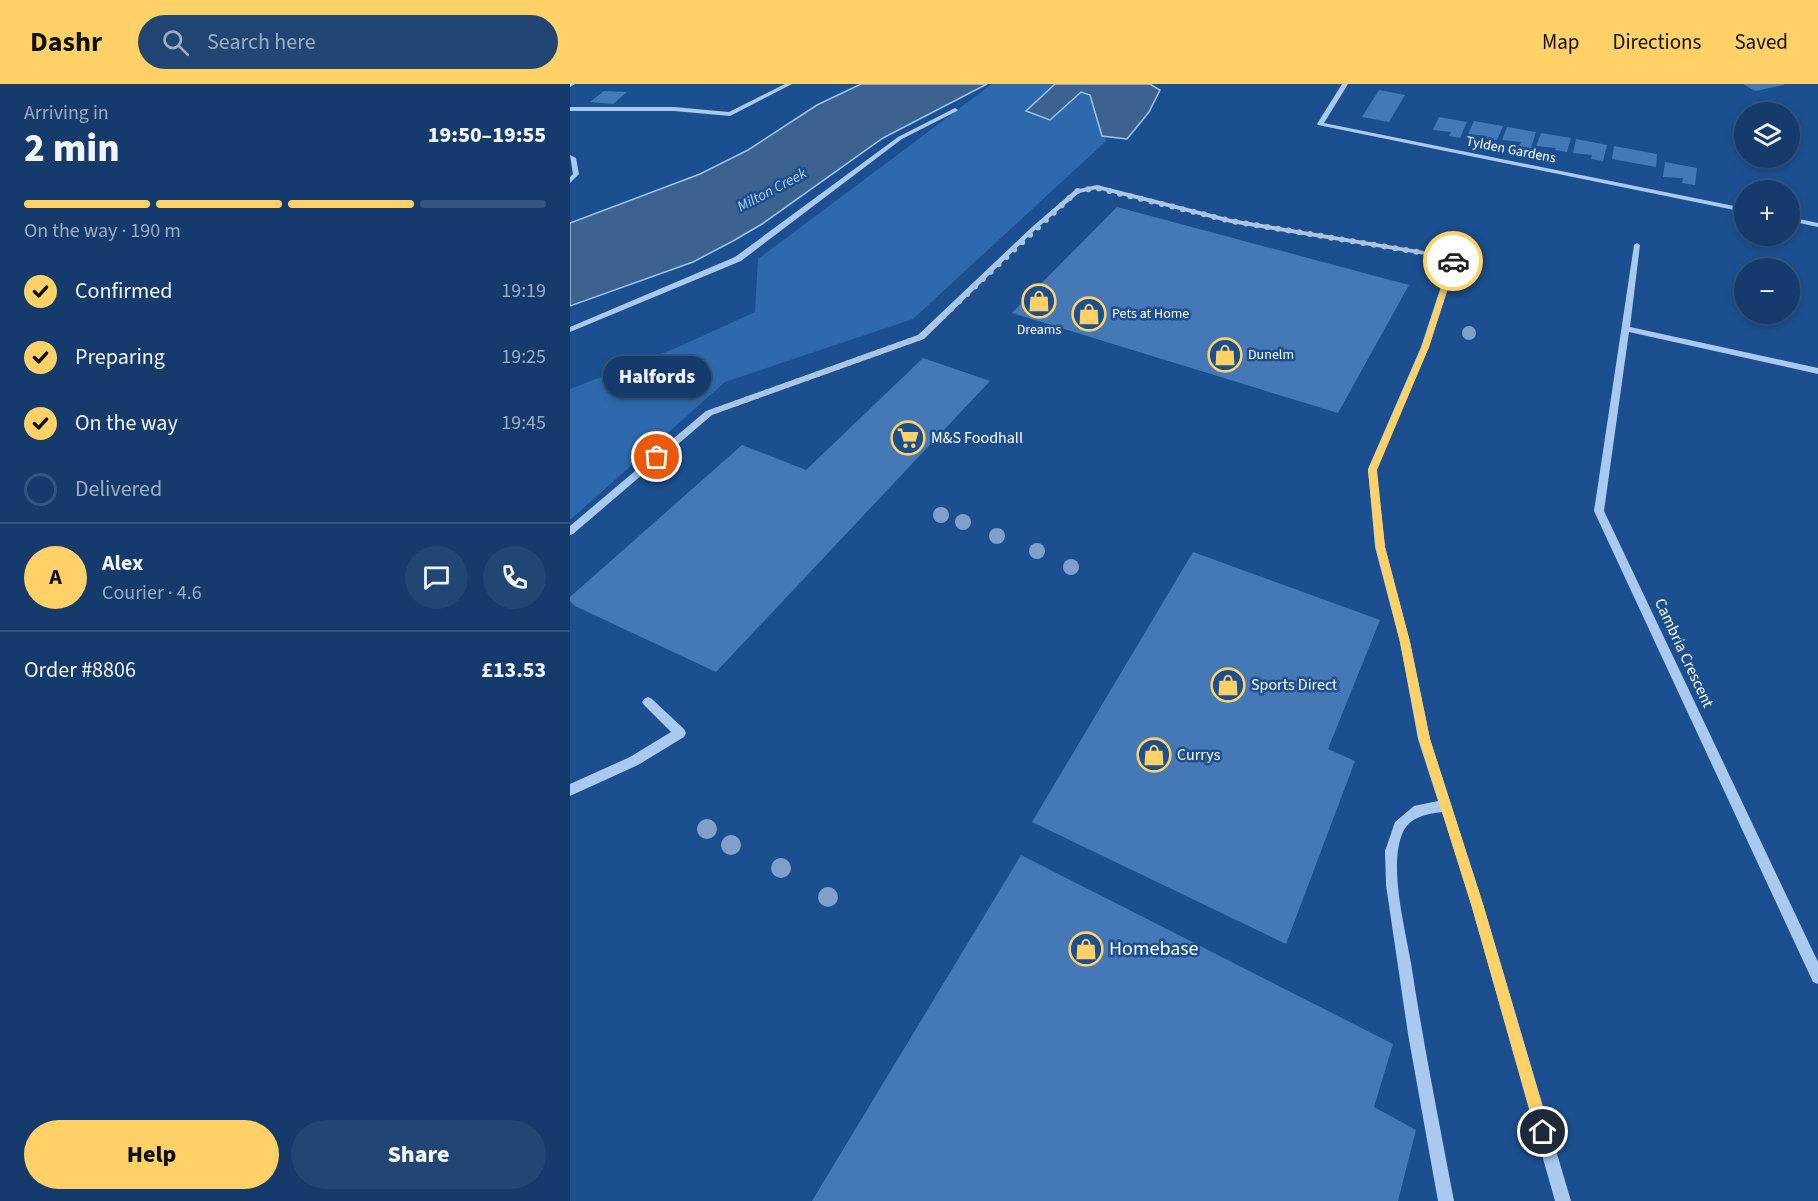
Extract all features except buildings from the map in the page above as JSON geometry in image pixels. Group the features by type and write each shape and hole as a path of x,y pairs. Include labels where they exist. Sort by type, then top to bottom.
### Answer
{"street":[{"path":"570,109 674,109 730,114 789,84"},
{"name":"Tylden Gardens","path":"1346,84 1320,124 1734,208"},
{"path":"570,330 738,259 900,138 956,110"},
{"path":"570,157 573,158 576,174 570,181"},
{"path":"570,531 709,413 921,337 1034,228 1077,191 1097,188 1231,221 1454,258 1425,347 1372,470 1380,547 1405,642 1424,739 1477,904 1563,1201"},
{"path":"1800,221 1818,225"},
{"name":"Cambria Crescent","path":"1637,245 1599,511 1818,976"},
{"path":"1626,329 1818,371"},
{"path":"570,790 634,761 680,733 648,702"},
{"path":"1446,807 1418,810 1399,826 1391,851 1392,885 1415,1034 1446,1201"}],"shaded area":[{"path":"992,84 1092,84 1106,141 913,319 725,382 570,520 570,389 676,348 755,312 758,259"}],"water":[{"name":"Milton Creek","path":"861,84 987,84 883,138 762,224 733,241 693,262 570,306 570,223 700,174 748,150 817,105"},
{"path":"1055,84 1150,84 1160,90 1149,112 1127,139 1102,136 1090,95 1081,92 1050,120 1026,111"}],"way so far":[{"path":"657,457 709,413 921,337 1034,228 1077,191 1097,188 1231,221 1298,234 1454,258 1453,261"}],"place":[{"name":"Dreams","path":"1039,301"},
{"name":"Pets at Home","path":"1089,314"},
{"name":"Dunelm","path":"1225,355"},
{"name":"M&S Foodhall","path":"908,438"},
{"name":"Halfords","path":"657,457"},
{"name":"Sports Direct","path":"1228,685"},
{"name":"Currys","path":"1154,755"},
{"name":"Homebase","path":"1086,949"}],"route":[{"path":"1453,261 1425,347 1372,470 1380,547 1405,642 1424,739 1477,904 1543,1132"}]}
